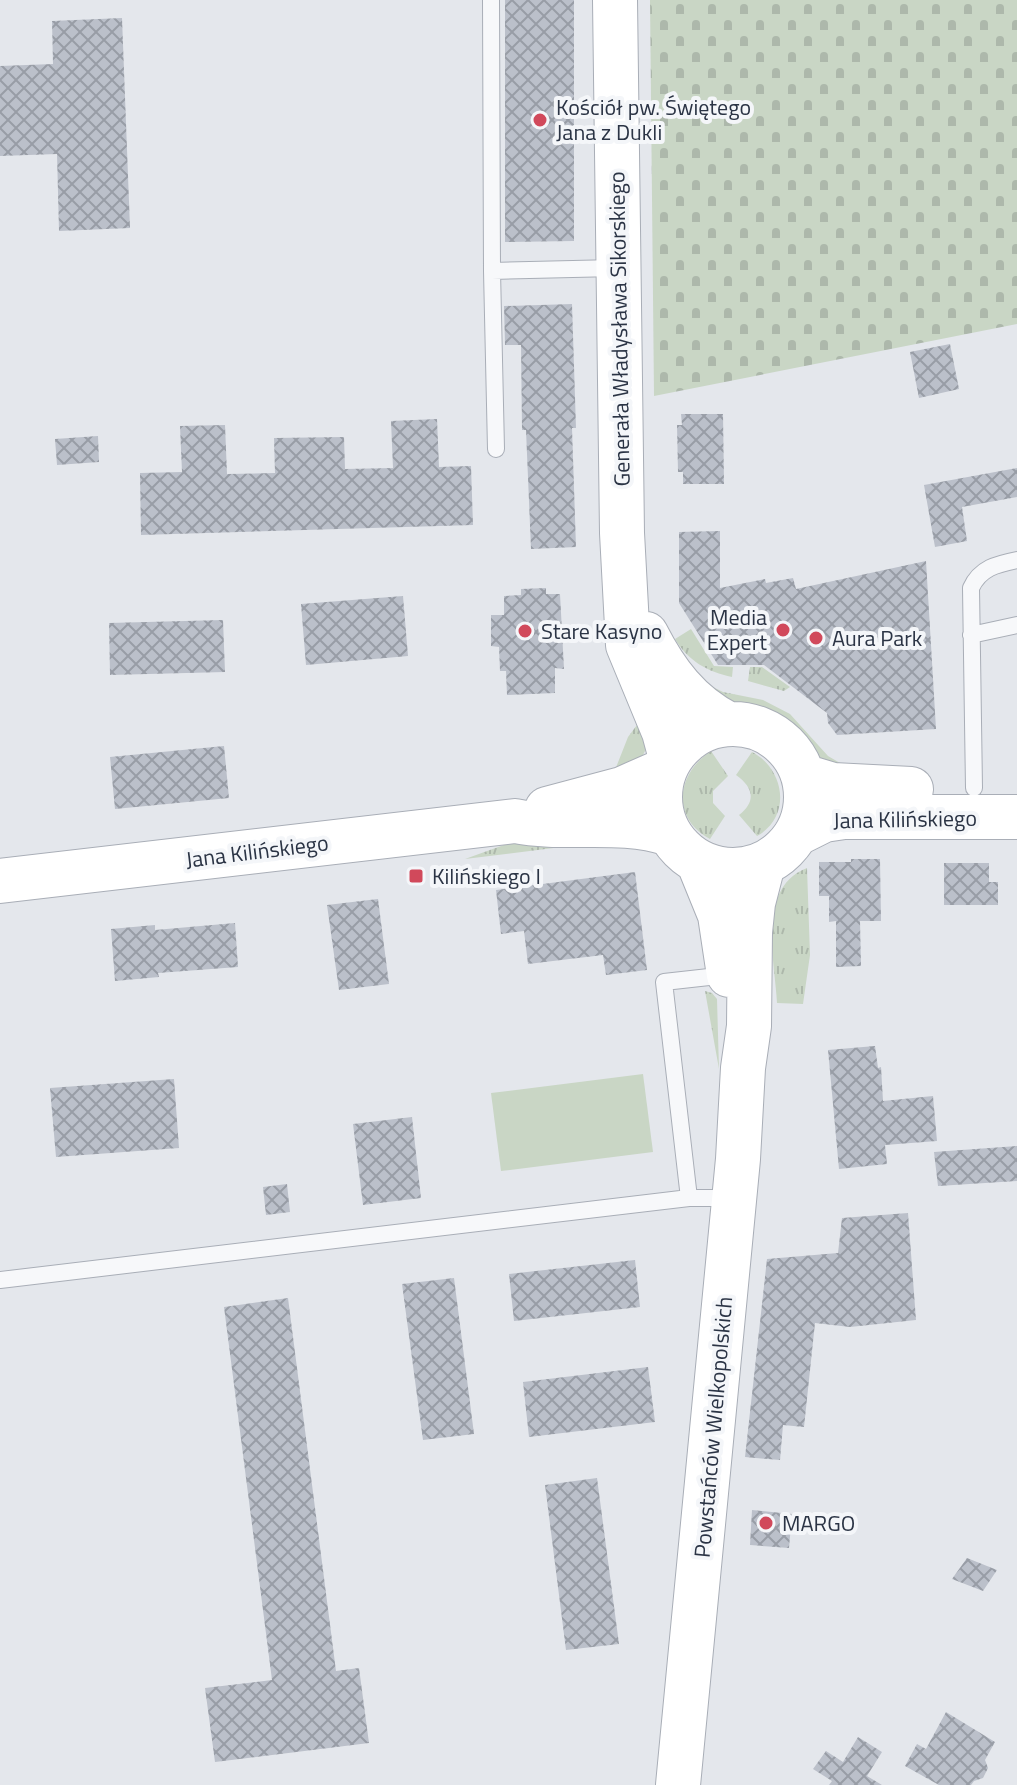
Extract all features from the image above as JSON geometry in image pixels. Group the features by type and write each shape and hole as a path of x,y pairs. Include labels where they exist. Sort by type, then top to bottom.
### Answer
{"street":[{"name":"Generała Władysława Sikorskiego","path":"615,0 622,554 628,645 664,732 668,764"},
{"path":"627,610 686,695 703,710 728,724"},
{"path":"728,724 753,727 775,737 792,754 803,776 806,806 796,834 787,846 763,864 731,870 684,847 660,802 668,764 695,733 728,724"},
{"name":"Jana Kilińskiego","path":"515,821 535,812 622,789 668,764"},
{"name":"Jana Kilińskiego","path":"803,776 820,782 857,787 1017,788"},
{"name":"Jana Kilińskiego","path":"796,834 824,820 844,817 1017,817"},
{"name":"Jana Kilińskiego","path":"0,881 515,821 561,826 627,825 684,847"},
{"name":"Powstańców Wielkopolskich","path":"684,847 720,915 734,1030 743,1068"},
{"name":"Powstańców Wielkopolskich","path":"678,1785 749,1026 750,932 755,893 763,864"}],"lane":[{"path":"491,0 496,449"},
{"path":"492,271 618,268"},
{"path":"974,788 970,597 974,580 994,565 1017,560"},
{"path":"971,635 1017,625"},
{"path":"689,1198 664,982 729,975"},
{"path":"0,1280 689,1198 734,1198"}],"green space":[{"path":"650,0 1017,0 1017,324 654,396"},
{"path":"691,629 714,666 733,667 732,677 699,664 680,647 675,639"},
{"path":"750,667 762,667 790,687 784,691 748,681"},
{"path":"709,685 723,692 763,700 790,714 828,756 847,767 815,759 786,725 755,710 732,706"},
{"path":"640,721 646,749 642,757 615,770 628,737"},
{"path":"711,751 728,776 713,791 713,803 725,816 710,839 689,820 683,796 691,772"},
{"path":"752,752 772,770 780,793 776,817 757,836 739,815 749,805 751,794 736,775"},
{"path":"518,840 593,843 465,859"},
{"path":"807,868 810,955 803,1004 777,1003 772,947 775,908 781,891 791,878"},
{"path":"705,991 717,999 719,1069"},
{"path":"643,1074 653,1152 501,1171 491,1093"}],"building":[{"name":"Kościół pw. Świętego Jana z Dukli","path":"505,0 574,0 574,241 505,242"},
{"path":"122,18 130,228 59,231 57,154 0,156 0,66 53,64 52,21"},
{"path":"572,304 576,547 531,549 526,430 522,430 521,345 505,345 504,306"},
{"path":"950,344 959,389 919,398 910,352"},
{"path":"681,414 723,414 724,484 683,484 683,472 678,472 677,425 682,425"},
{"path":"437,419 439,467 471,466 473,525 141,535 140,473 182,472 180,426 225,425 227,474 275,473 274,438 344,437 345,469 393,468 391,421"},
{"path":"98,436 99,462 57,465 55,439"},
{"path":"1017,468 1017,497 962,507 967,541 935,547 924,485"},
{"name":"Aura Park","path":"720,531 720,588 765,579 766,583 793,578 796,589 926,561 936,729 837,735 828,723 827,713 764,665 718,665 679,603 679,532"},
{"name":"Stare Kasyno","path":"546,588 546,594 560,594 564,669 555,668 555,693 507,695 506,671 500,671 499,647 491,646 491,615 504,615 504,596 521,595 521,589"},
{"path":"403,596 408,656 306,665 301,604"},
{"path":"223,620 225,672 110,675 109,623"},
{"path":"224,746 229,798 115,809 110,757"},
{"path":"851,859 880,859 881,921 860,921 861,966 836,967 836,921 829,922 829,896 819,896 819,862 851,862"},
{"path":"944,863 989,863 989,882 998,882 998,905 944,905"},
{"path":"635,872 647,970 606,975 603,955 528,964 524,931 501,934 496,890"},
{"path":"378,899 389,984 339,990 327,905"},
{"path":"235,923 238,967 158,973 159,977 115,981 111,929 155,925 155,930"},
{"path":"875,1046 878,1068 881,1067 883,1101 933,1096 937,1141 885,1145 887,1164 839,1169 828,1050"},
{"path":"174,1079 179,1148 56,1157 50,1088"},
{"path":"412,1117 421,1198 363,1205 353,1124"},
{"path":"1017,1146 1017,1181 938,1186 934,1152"},
{"path":"287,1184 290,1212 266,1215 263,1187"},
{"path":"908,1213 916,1320 850,1327 815,1323 804,1427 783,1425 780,1460 745,1457 767,1259 838,1253 842,1218"},
{"path":"635,1260 640,1307 514,1321 509,1274"},
{"path":"454,1278 474,1434 423,1440 402,1284"},
{"path":"288,1298 336,1671 359,1668 369,1743 215,1762 205,1688 272,1680 224,1307"},
{"path":"648,1367 655,1422 529,1437 523,1382"},
{"path":"597,1478 619,1644 566,1650 545,1485"},
{"path":"752,1510 792,1514 789,1548 750,1545"},
{"path":"967,1558 997,1570 983,1591 952,1579"},
{"path":"946,1712 995,1742 985,1760 988,1768 983,1778 971,1785 939,1785 905,1766 917,1744 926,1749"},
{"path":"858,1737 882,1752 867,1776 882,1785 829,1785 832,1781 813,1769 826,1751 843,1762"}],"place":[{"name":"Kościół pw. Świętego Jana z Dukli","path":"540,120"},
{"name":"Media Expert","path":"783,630"},
{"name":"Stare Kasyno","path":"525,631"},
{"name":"Aura Park","path":"816,638"},
{"name":"Kilińskiego I","path":"416,876"},
{"name":"MARGO","path":"766,1523"}]}
